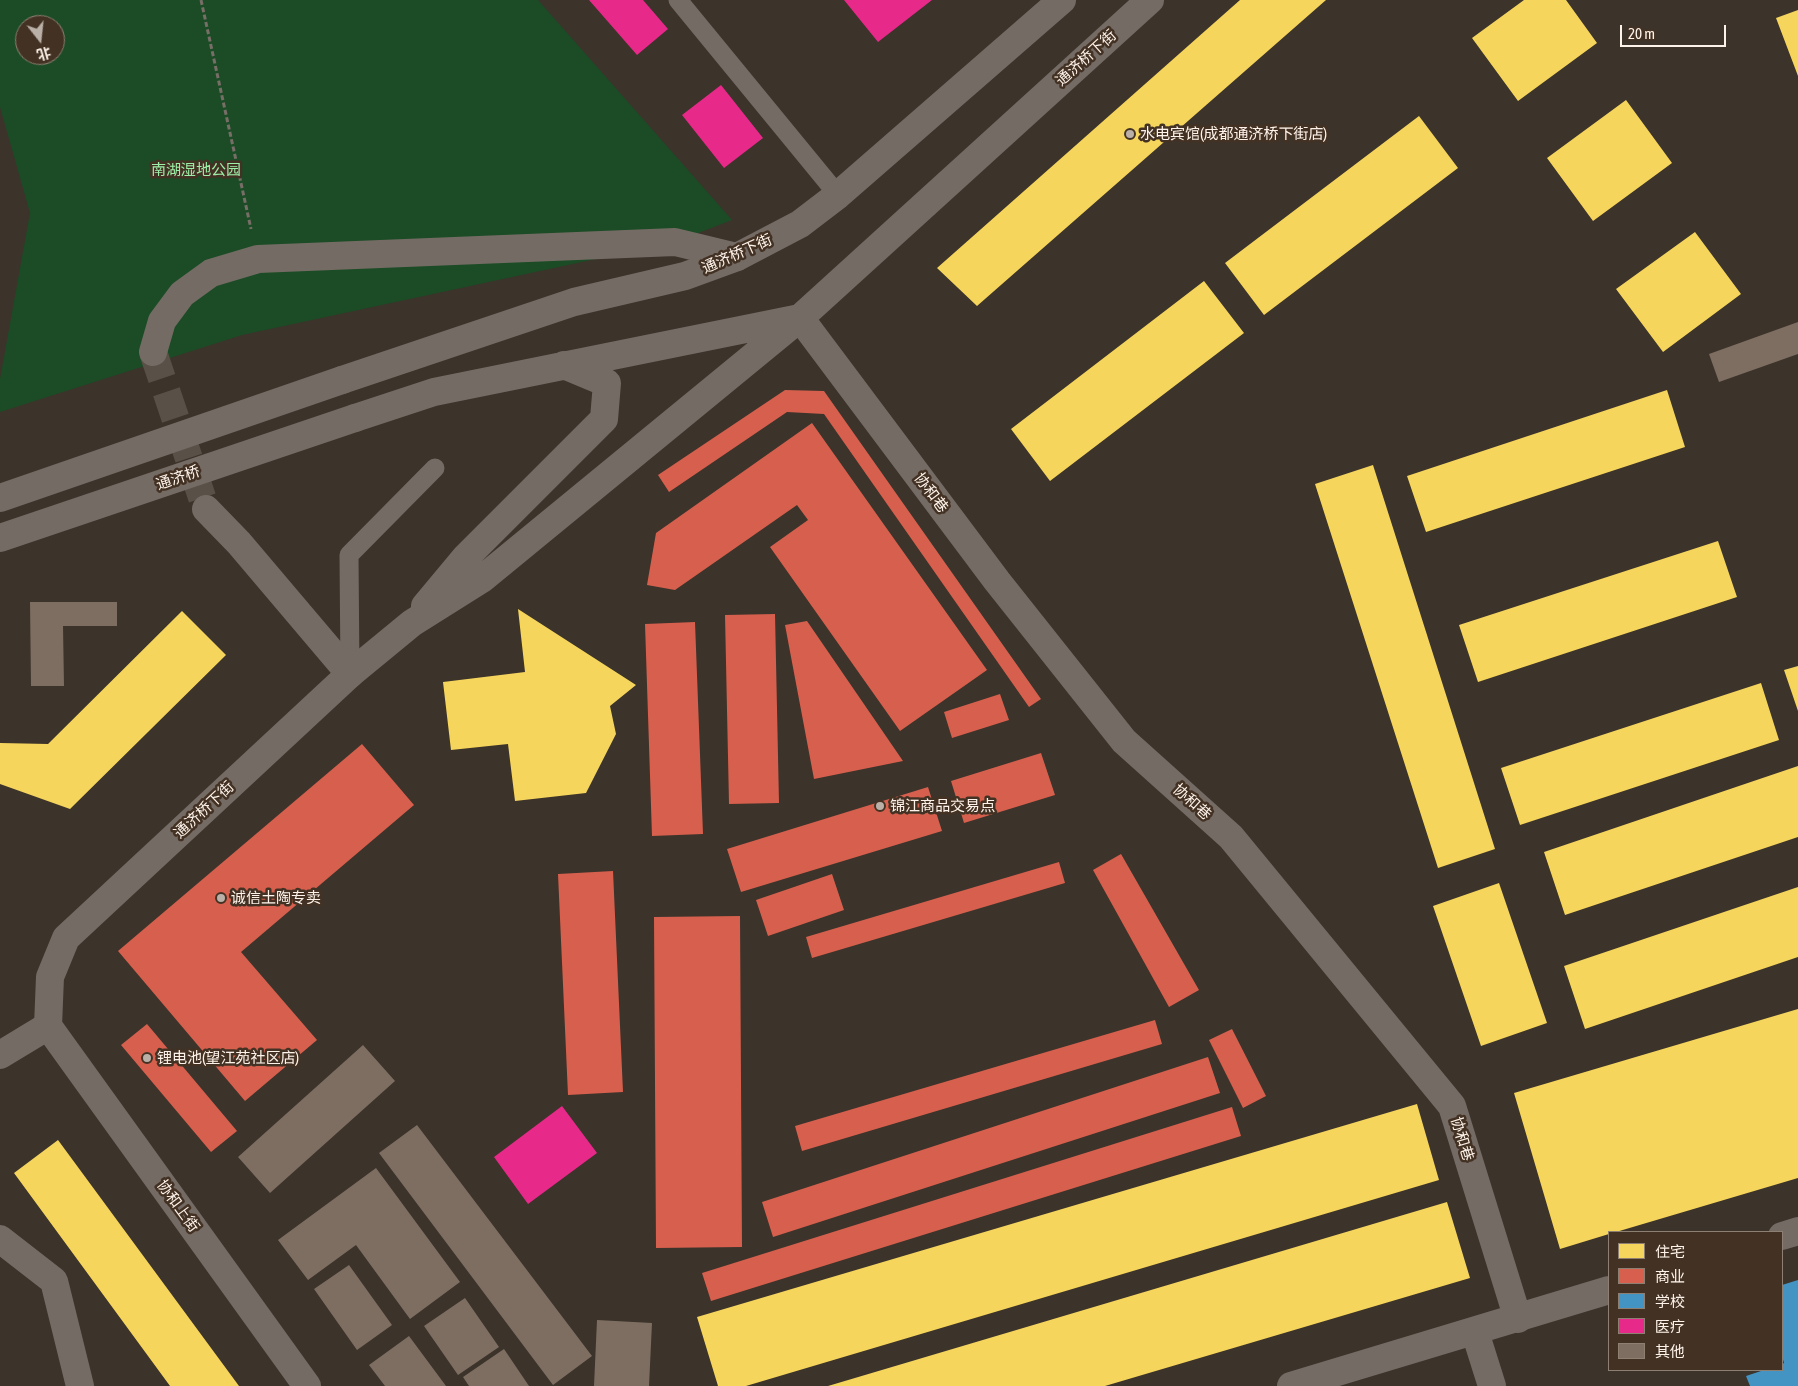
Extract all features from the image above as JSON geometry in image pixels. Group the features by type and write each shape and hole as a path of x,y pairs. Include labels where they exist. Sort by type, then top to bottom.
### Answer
{"street":[{"name":"通济桥下街","path":"0,498 574,302 685,276 738,258 800,224 838,195 1062,0"},
{"name":"通济桥下街","path":"48,1026 50,978 66,938 350,674 412,623 482,580 800,318 1150,0"},
{"path":"153,352 162,321 182,294 211,273 258,258 675,242 738,258"},
{"path":"564,365 800,318"},
{"name":"协和巷","path":"800,318 996,581 1124,741 1231,837 1452,1106 1518,1319"},
{"name":"通济桥下街","path":"412,623 465,558 604,419 607,383 564,365"},
{"name":"通济桥","path":"0,538 434,392 564,365"},
{"path":"206,509 239,543 350,674"},
{"path":"0,1055 48,1026"},
{"name":"协和上街","path":"48,1026 307,1386"},
{"path":"1783,1236 1798,1231"},
{"path":"0,1239 54,1281 80,1386"},
{"path":"1291,1386 1476,1332 1608,1290"},
{"path":"1476,1332 1492,1386"}],"lane":[{"path":"678,0 838,195"},
{"path":"350,674 349,555 435,468"}],"path":[{"path":"201,0 258,258"}],"green space":[{"name":"南湖湿地公园","path":"0,0 538,0 732,220 675,242 242,335 0,412 0,379 30,213 0,107"}],"building: 住宅":[{"name":"水电宾馆(成都通济桥下街店)","path":"1240,0 1326,0 977,306 937,268"},
{"path":"1524,0 1566,0 1597,43 1518,101 1472,38"},
{"path":"1798,10 1798,76 1776,18"},
{"path":"1626,100 1672,163 1593,221 1547,158"},
{"path":"1419,116 1458,168 1264,315 1225,263"},
{"path":"1695,232 1741,294 1663,352 1616,289"},
{"path":"1204,281 1244,333 1050,481 1011,429"},
{"path":"1667,390 1685,447 1426,532 1407,476"},
{"path":"1373,465 1495,849 1438,868 1315,484"},
{"path":"1718,541 1737,597 1478,682 1459,625"},
{"path":"518,609 636,685 610,706 616,734 586,793 515,801 508,744 451,750 443,682 525,672"},
{"path":"182,611 226,655 70,809 0,784 0,743 48,744"},
{"path":"1798,666 1798,711 1784,670"},
{"path":"1761,683 1779,740 1520,825 1501,768"},
{"path":"1798,766 1798,837 1565,915 1544,852"},
{"path":"1499,883 1547,1023 1481,1046 1433,906"},
{"path":"1798,887 1798,957 1585,1029 1564,966"},
{"path":"1798,1009 1798,1178 1619,1231 1608,1231 1608,1234 1560,1249 1514,1093"},
{"path":"1417,1104 1439,1180 746,1386 718,1386 697,1317"},
{"path":"58,1140 239,1386 170,1386 14,1173"},
{"path":"1447,1202 1470,1278 1105,1386 828,1386"}],"building: 商业":[{"path":"785,390 824,391 1041,699 1029,707 824,414 787,412 669,492 658,475"},
{"path":"812,423 987,670 900,731 770,547 808,520 797,505 675,590 647,585 656,533"},
{"path":"775,614 779,803 729,804 725,615"},
{"path":"807,621 903,761 814,779 785,625"},
{"path":"695,622 703,834 652,836 645,624"},
{"path":"1000,694 1009,720 952,738 944,712"},
{"path":"362,744 414,805 241,952 317,1040 245,1101 118,951"},
{"path":"1041,753 1055,795 964,823 951,781"},
{"path":"928,787 942,831 741,892 727,849"},
{"path":"1121,854 1199,990 1169,1007 1093,870"},
{"path":"1059,862 1065,883 812,958 806,937"},
{"path":"613,871 623,1092 568,1095 558,874"},
{"path":"832,874 844,910 768,936 756,900"},
{"path":"740,916 742,1247 656,1248 654,917"},
{"path":"1155,1020 1162,1044 802,1151 795,1126"},
{"path":"147,1024 237,1131 211,1152 121,1045"},
{"path":"1232,1029 1266,1096 1243,1108 1209,1040"},
{"path":"1208,1057 1220,1093 773,1237 762,1202"},
{"path":"1232,1107 1241,1136 711,1301 702,1273"}],"building: 学校":[{"path":"1798,1280 1798,1386 1750,1386 1746,1376 1761,1371 1783,1371 1783,1285"}],"building: 医疗":[{"path":"589,0 643,0 668,29 637,55"},
{"path":"844,0 932,0 878,42"},
{"path":"721,85 763,138 724,168 682,115"},
{"path":"562,1106 597,1153 528,1204 494,1157"}],"building: 其他":[{"path":"1798,322 1798,354 1719,382 1709,354"},
{"path":"30,602 117,602 117,626 63,626 64,686 31,686"},
{"path":"363,1045 395,1081 270,1193 238,1157"},
{"path":"417,1125 592,1356 553,1385 379,1153"},
{"path":"376,1168 460,1282 410,1319 356,1245 308,1280 278,1240"},
{"path":"349,1265 392,1325 357,1350 314,1289"},
{"path":"465,1298 499,1347 458,1375 424,1326"},
{"path":"597,1320 652,1323 649,1386 594,1386"},
{"path":"409,1336 446,1386 385,1386 369,1365"},
{"path":"504,1349 529,1386 469,1386 463,1377"}],"tunnel":[{"path":"153,352 206,509"}],"place":[{"name":"水电宾馆(成都通济桥下街店)","path":"1130,134"},
{"name":"锦江商品交易点","path":"880,806"},
{"name":"诚信土陶专卖","path":"221,898"},
{"name":"锂电池(望江苑社区店)","path":"147,1058"}]}
